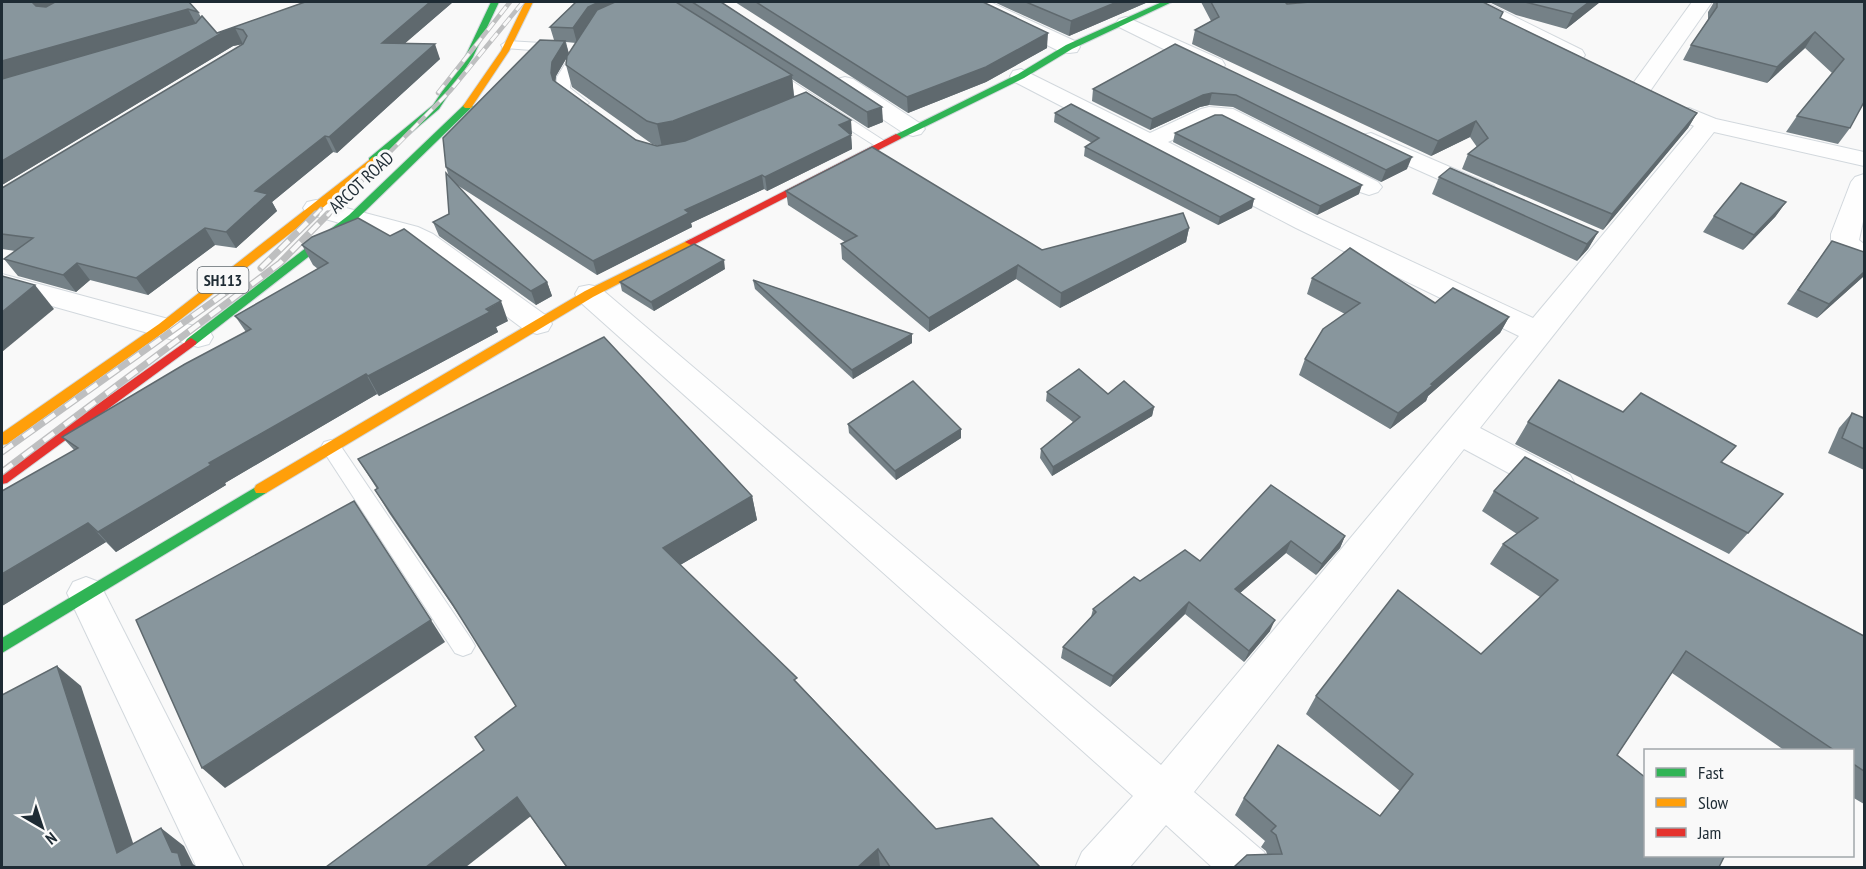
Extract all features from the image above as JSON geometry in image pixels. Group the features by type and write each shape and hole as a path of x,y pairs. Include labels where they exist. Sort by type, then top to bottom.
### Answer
{"main road":[{"name":"ARCOT ROAD","path":"2,440 162,327 316,207 436,107 469,57 495,2"},
{"name":"ARCOT ROAD","path":"2,479 198,337 353,217 468,106 507,45 529,2"},
{"path":"2,646 86,592 589,294 882,144 1021,76 1069,47 1126,23 1163,2"}],"street":[{"path":"975,2 1069,47"},
{"path":"1470,2 1587,62"},
{"path":"1656,97 1702,2"},
{"path":"1126,23 1232,73"},
{"path":"826,71 913,129"},
{"path":"1021,76 1305,222 1539,333"},
{"path":"1619,78 1708,124 1864,159"},
{"path":"1149,141 1209,114 1225,114 1369,187"},
{"path":"1098,867 1164,795 1539,333 1599,241 1708,124"},
{"path":"1348,129 1505,200"},
{"path":"1864,182 1845,234 1845,242 1864,254"},
{"path":"316,207 408,233 423,240 537,324"},
{"path":"2,283 198,337"},
{"path":"589,294 1248,867"},
{"path":"1459,432 1583,498"},
{"path":"86,592 220,867"}],"lane":[{"path":"591,34 564,77 563,89 591,109"},
{"path":"507,45 581,49"},
{"path":"760,67 803,100 882,144"},
{"path":"331,447 463,646"}],"building":[{"path":"2,2 32,2 36,6 46,7 55,2 189,2 198,12 188,9 2,61"},
{"path":"305,2 430,2 382,43 435,44 329,137 325,136 255,191 268,194 226,232 205,228 136,278 77,263 63,275 4,259 33,238 2,234 2,188 243,44 247,36 243,30 235,28 225,31 2,161 2,79 196,23 202,16 217,33"},
{"path":"576,2 599,2 588,7 573,28 550,27"},
{"path":"615,2 676,2 792,75 673,121 657,124 647,121 566,65 567,56 597,10"},
{"path":"692,2 721,2 882,107 867,112"},
{"path":"756,2 983,2 1048,33 986,67 907,97"},
{"path":"1026,2 1117,2 1071,21"},
{"path":"1211,2 1285,2 1287,4 1483,2 1503,12 1500,18 1697,113 1612,214 1468,154 1488,138 1476,121 1438,141 1195,30 1219,17"},
{"path":"1525,2 1589,2 1573,14"},
{"path":"1717,2 1864,2 1864,102 1850,128 1797,116 1844,59 1815,32 1777,67 1691,45 1717,7"},
{"path":"540,40 565,41 552,62 553,80 636,140 657,146 685,141 806,92 851,120 839,125 851,135 765,177 762,175 685,210 689,213 593,261 446,167 443,138"},
{"path":"1175,44 1412,157 1386,170 1236,95 1212,93 1203,95 1152,119 1093,89"},
{"path":"1071,104 1254,199 1220,217 1085,147 1099,138 1055,113"},
{"path":"1215,115 1222,115 1362,185 1320,206 1175,133"},
{"path":"872,147 1042,250 1183,213 1189,228 1061,293 1018,265 929,318 841,244 857,236 786,191"},
{"path":"1450,168 1598,232 1587,244 1439,177"},
{"path":"446,173 547,282 531,291 433,222 449,214"},
{"path":"1741,183 1786,202 1754,235 1714,216"},
{"path":"358,218 390,236 404,229 501,301 486,309 490,312 368,376 366,374 209,463 211,465 98,532 88,523 2,574 2,491 78,448 62,437 185,364 251,329 235,316 328,263 302,245 312,237"},
{"path":"1832,241 1864,252 1864,272 1829,304 1798,290"},
{"path":"694,244 724,260 651,302 620,282"},
{"path":"1350,248 1435,303 1453,288 1509,317 1398,413 1305,359 1323,329 1360,303 1312,278"},
{"path":"2,276 35,285 2,312"},
{"path":"753,280 912,334 852,370"},
{"path":"604,337 752,496 663,548 797,678 794,680 936,829 992,818 1040,867 890,867 878,849 858,867 567,867 517,797 426,867 326,867 484,750 475,737 516,706 453,605 375,490 378,488 358,459"},
{"path":"1079,369 1108,394 1124,381 1154,407 1053,467 1041,449 1080,417 1047,392"},
{"path":"1559,380 1623,412 1641,393 1736,446 1721,462 1783,494 1748,533 1528,422"},
{"path":"913,381 961,429 895,471 848,424"},
{"path":"1852,413 1864,418 1864,449 1842,438"},
{"path":"1525,457 1864,636 1864,771 1854,764 1854,749 1833,749 1686,651 1617,755 1644,776 1644,857 1724,857 1719,867 1234,867 1247,855 1282,854 1276,835 1271,831 1276,826 1244,798 1278,745 1380,816 1413,774 1316,696 1398,590 1481,654 1558,580 1503,544 1538,518 1494,491"},
{"path":"1271,485 1345,536 1322,564 1291,541 1235,589 1275,620 1249,651 1189,602 1113,676 1063,647 1096,612 1093,609 1134,577 1140,581 1185,550 1200,561"},
{"path":"354,501 431,620 202,768 136,620"},
{"path":"57,666 117,853 161,828 172,852 178,853 182,867 2,867 2,695"}],"railway":[{"path":"438,93 510,2"},
{"path":"327,216 450,91 523,2"},
{"path":"316,214 321,209"},
{"path":"261,268 316,214"},
{"path":"2,472 280,263 328,214"},
{"path":"2,452 239,283"}],"traffic: fast":[{"path":"373,160 436,107 469,57 495,2"},
{"path":"896,137 1021,76 1069,47 1168,2"},
{"path":"191,342 353,217 468,106"},
{"path":"2,646 261,489"}],"traffic: slow":[{"path":"468,106 505,51 529,2"},
{"path":"2,440 163,327 316,208 373,160"},
{"path":"261,489 589,294 691,242"}],"traffic: jam":[{"path":"691,242 896,137"},
{"path":"2,479 191,342"}]}
